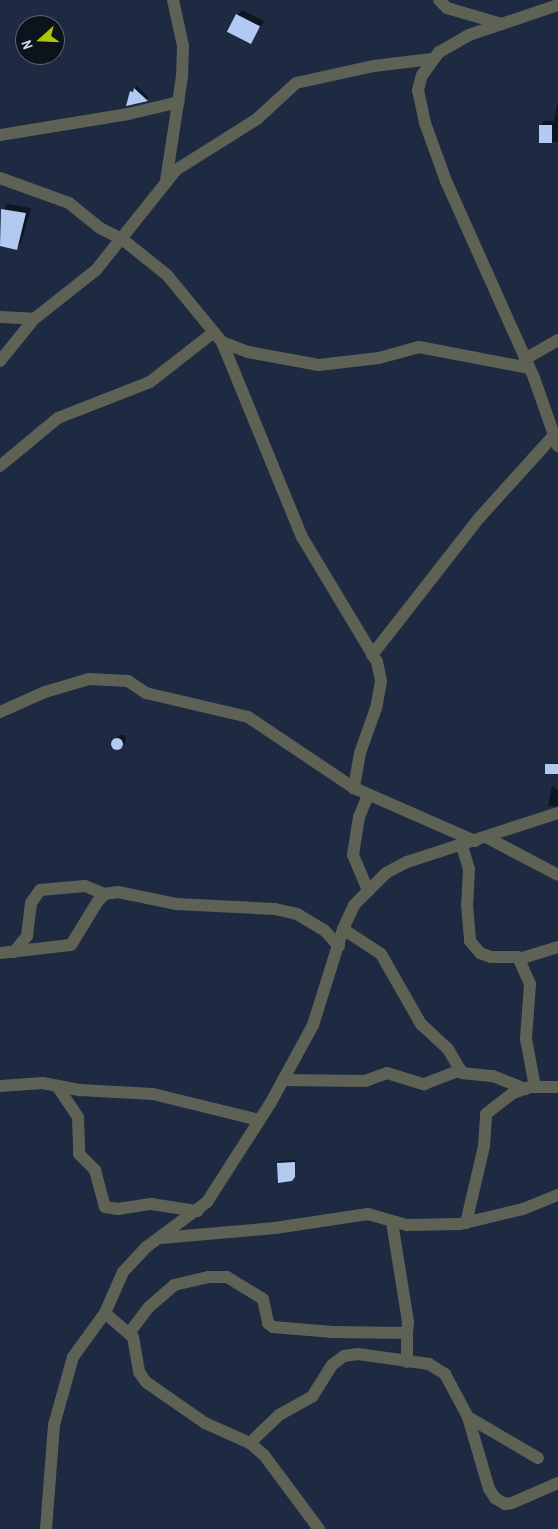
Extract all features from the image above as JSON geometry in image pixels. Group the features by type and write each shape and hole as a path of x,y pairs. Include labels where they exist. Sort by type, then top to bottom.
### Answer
{"street":[{"path":"166,180 179,102 183,46 173,0"},
{"path":"439,0 447,8 502,24"},
{"path":"0,361 34,319 96,270 166,180 176,170 257,119 296,83 374,66 432,58 469,35 558,5"},
{"path":"372,655 480,517 556,440 527,363 446,181 425,123 418,90 422,75 432,58"},
{"path":"0,135 128,114 179,102"},
{"path":"0,178 69,204 100,228 122,239 167,275 218,337 302,537 372,655 381,681 354,788"},
{"path":"0,317 34,319"},
{"path":"218,337 267,356 319,365 379,358 419,347 527,363 558,340"},
{"path":"0,466 30,444 54,420 150,382 218,337"},
{"path":"0,712 45,692 88,679 128,681 146,693 248,717 354,788 481,839 558,875"},
{"path":"368,795 359,817 353,855 368,891"},
{"path":"46,1529 49,1462 65,1380 73,1358 105,1313 117,1280 159,1238 197,1211 215,1189 259,1120 313,1026 343,929 354,905 386,873 406,862 462,846 558,813"},
{"path":"462,846 469,869 470,941 480,953 491,957 519,959 558,947"},
{"path":"14,952 27,936 32,903 40,890 85,886 105,894 118,892 201,907 275,909 297,914 324,930 339,946"},
{"path":"0,954 71,945 98,900 105,894"},
{"path":"343,929 381,954 421,1024 448,1049 460,1070 467,1075 498,1077 530,1088"},
{"path":"519,959 530,984 526,1039 530,1088"},
{"path":"283,1080 364,1081 387,1073 424,1084 460,1070"},
{"path":"0,1086 57,1086 153,1094 259,1120"},
{"path":"57,1086 78,1117 80,1154 95,1170 105,1206 118,1209 145,1204 197,1211"},
{"path":"466,1223 484,1146 486,1114 501,1100 530,1088 558,1087"},
{"path":"159,1238 275,1228 368,1214 407,1225 466,1223 523,1209 558,1195"},
{"path":"392,1222 408,1322 407,1362"},
{"path":"130,1332 149,1307 174,1285 208,1277 227,1277 263,1299 268,1323 273,1327 407,1334"},
{"path":"105,1313 130,1332 136,1342 139,1372 153,1389 205,1423 250,1443 264,1455 319,1529"},
{"path":"250,1443 279,1414 312,1397 332,1365 344,1356 358,1354 429,1364 444,1374 468,1417 489,1489 495,1498 505,1504 512,1503 558,1483"},
{"path":"468,1417 538,1458"}],"building":[{"path":"236,14 260,26 251,44 227,32"},
{"path":"134,88 148,101 126,106 130,91 133,92"},
{"path":"539,125 552,125 552,143 539,143"},
{"path":"1,209 26,213 17,250 0,246"},
{"path":"117,738 123,744 117,750 111,744"},
{"path":"545,764 558,764 558,774 545,774"},
{"path":"295,1162 295,1177 292,1181 278,1183 277,1163"}]}
